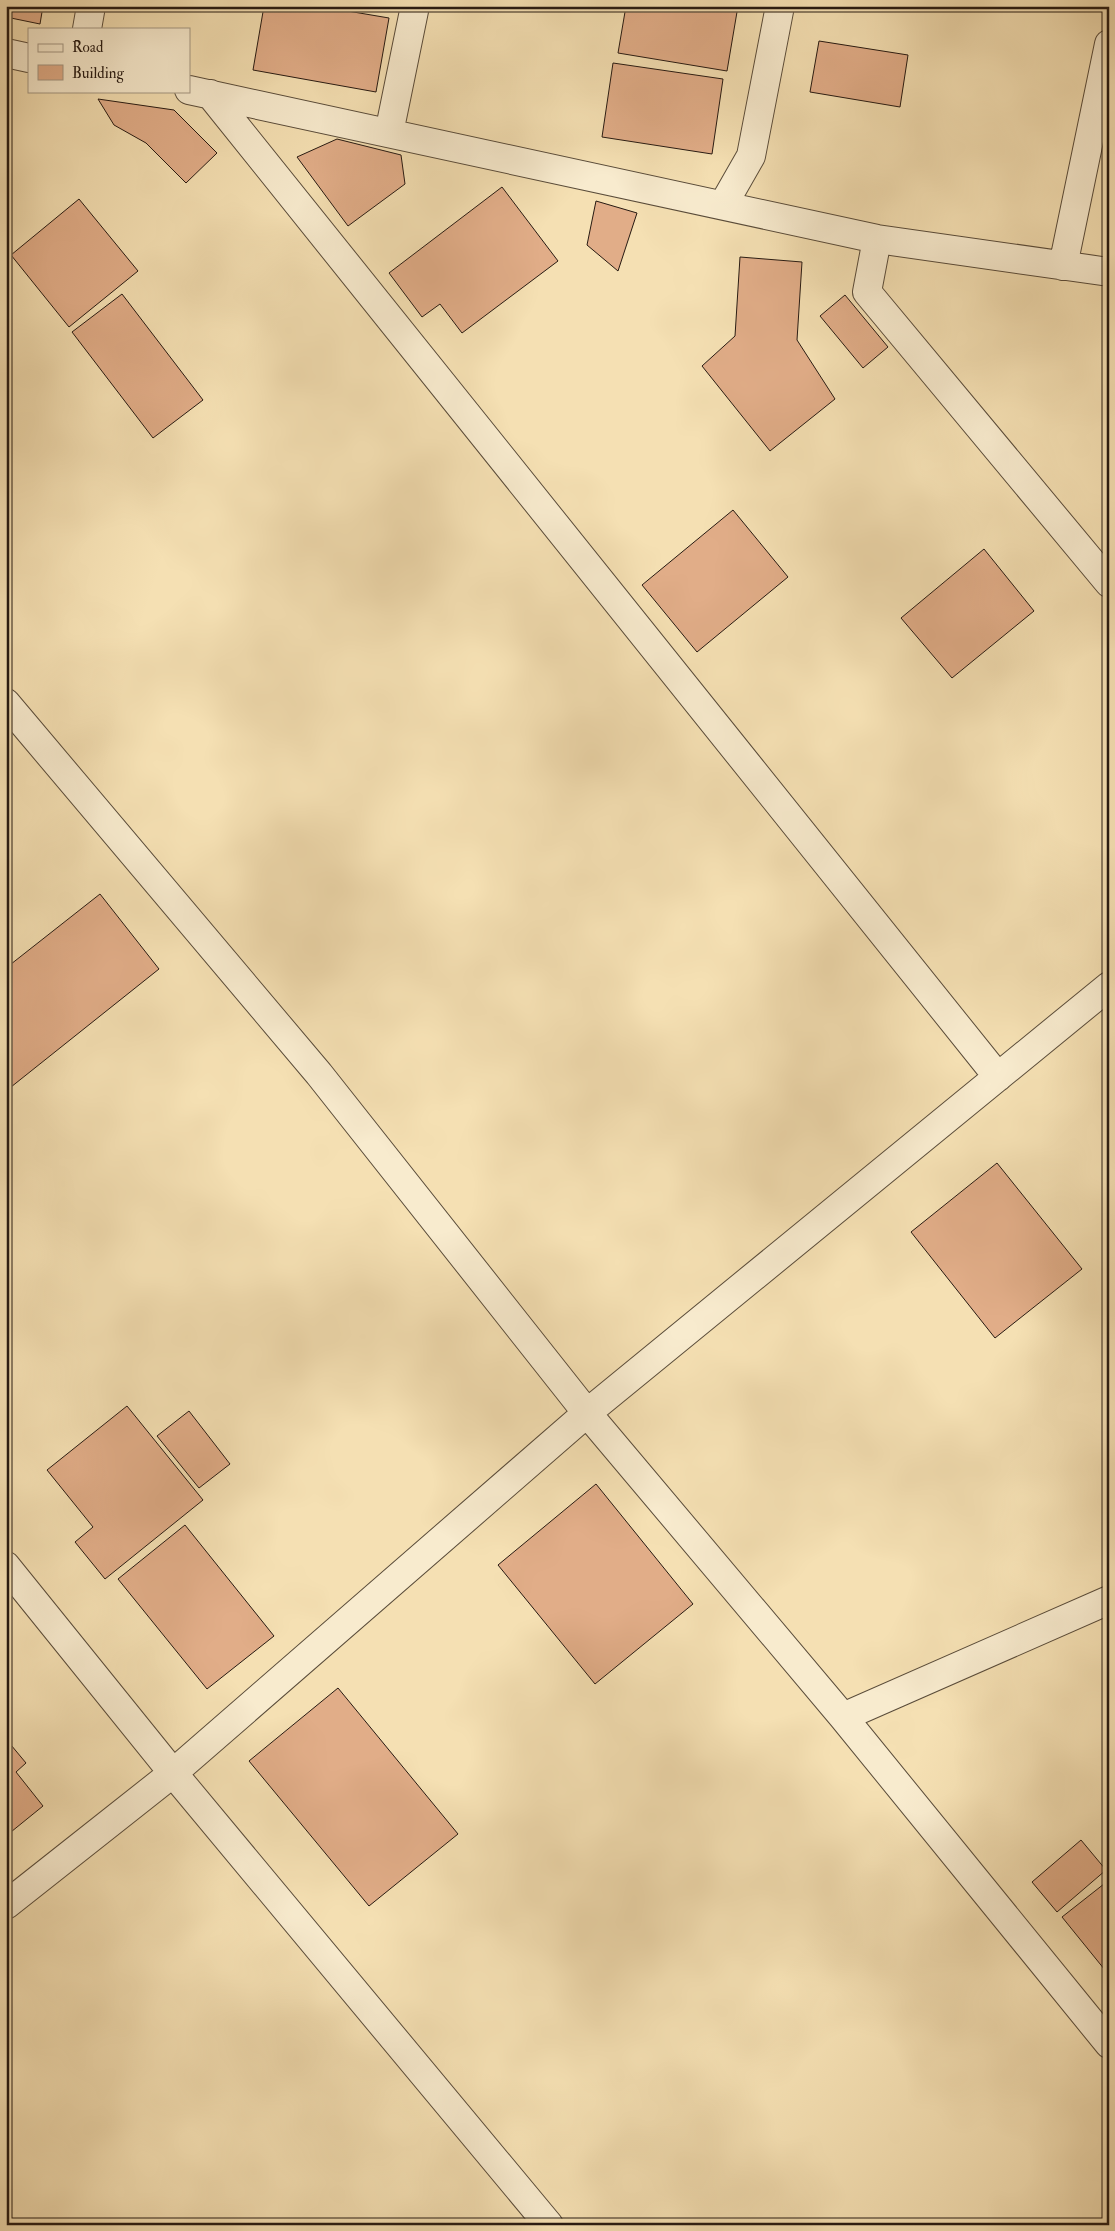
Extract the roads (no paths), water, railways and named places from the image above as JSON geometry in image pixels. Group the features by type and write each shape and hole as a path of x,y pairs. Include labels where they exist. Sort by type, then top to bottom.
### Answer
{"street":[{"path":"87,28 91,6"},
{"path":"389,133 415,6"},
{"path":"723,205 751,156 780,6"},
{"path":"1063,266 1109,44"},
{"path":"6,53 28,58"},
{"path":"199,92 877,239 1109,272"},
{"path":"199,92 998,1077"},
{"path":"877,239 866,292 1109,583"},
{"path":"6,704 319,1074 587,1413 843,1717 1109,2044"},
{"path":"6,1905 174,1773 587,1413 1109,986"},
{"path":"6,1566 174,1773 549,2225"},
{"path":"843,1717 1109,1600"}]}
